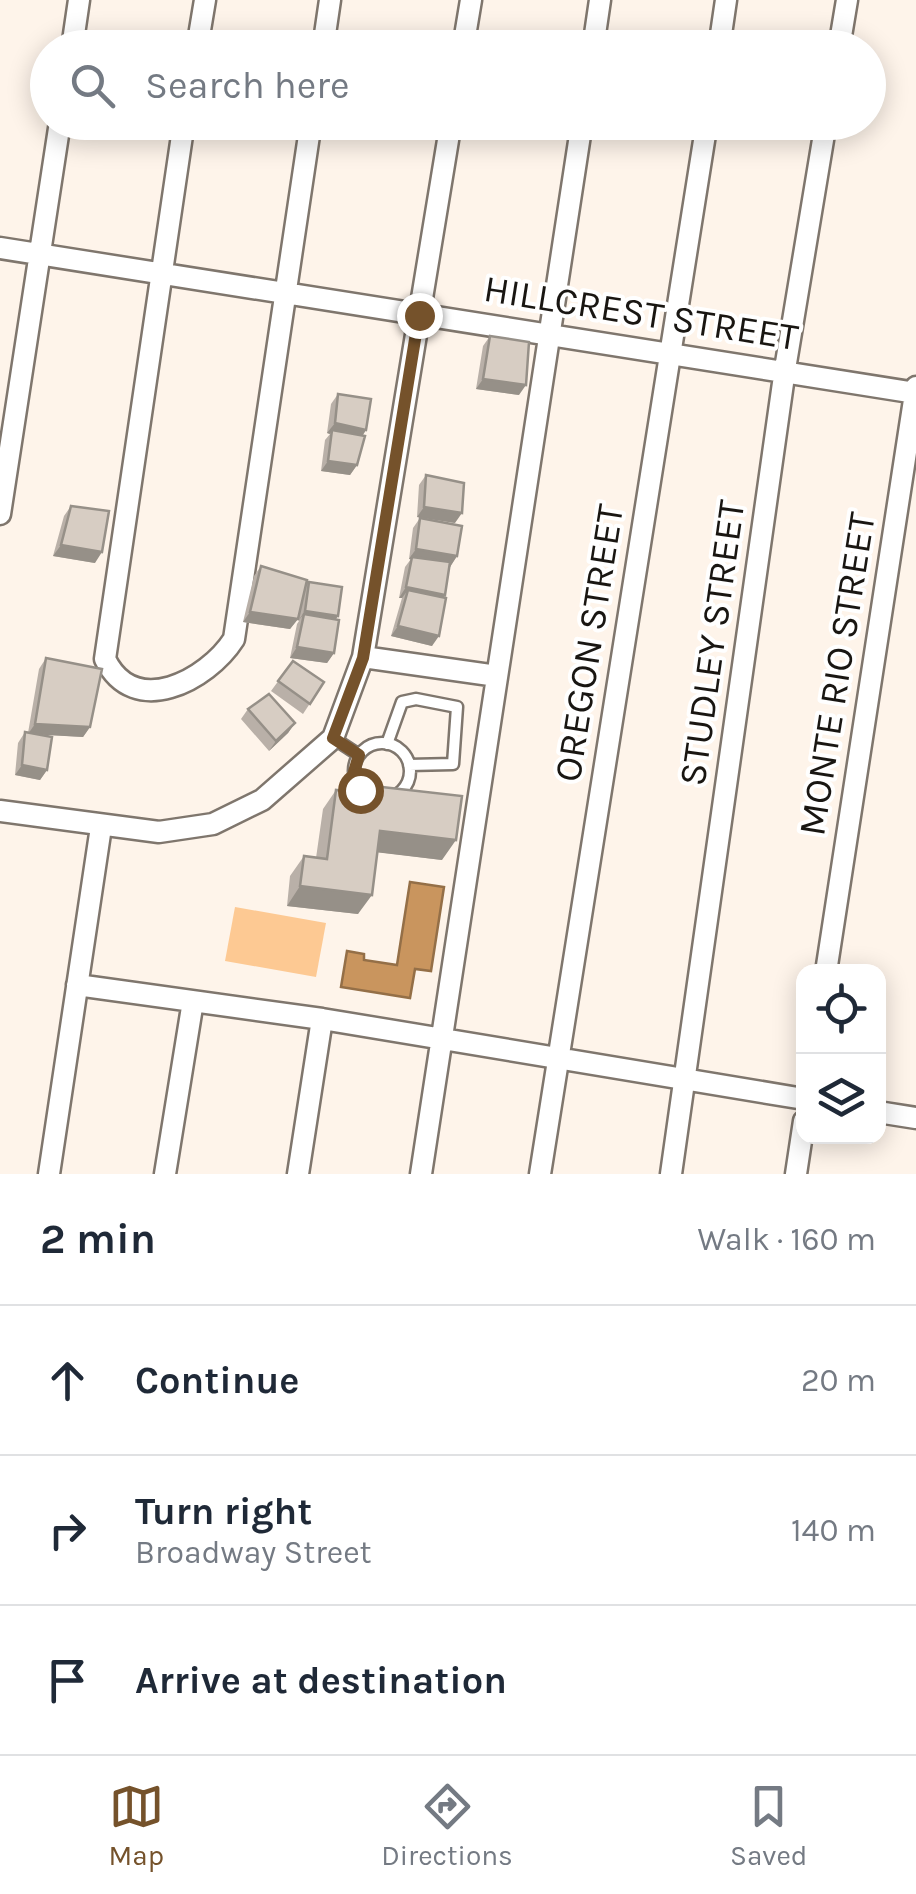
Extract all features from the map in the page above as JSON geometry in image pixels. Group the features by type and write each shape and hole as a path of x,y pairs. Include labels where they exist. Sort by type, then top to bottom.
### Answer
{"street":[{"path":"75,30 79,0"},
{"path":"200,30 205,0"},
{"path":"326,30 330,0"},
{"path":"466,30 470,0"},
{"path":"596,30 600,0"},
{"path":"722,30 726,0"},
{"path":"842,30 846,0"},
{"path":"0,514 57,140"},
{"path":"181,140 105,659 113,674 132,687 153,692 190,682 222,657 234,639 308,140"},
{"path":"0,811 159,832 213,824 262,800 333,738 363,658 447,140"},
{"path":"421,1174 579,140"},
{"name":"OREGON STREET","path":"540,1174 705,140"},
{"name":"STUDLEY STREET","path":"671,1174 785,369 823,140"},
{"name":"HILLCREST STREET","path":"0,248 916,391"},
{"name":"MONTE RIO STREET","path":"827,964 916,391"},
{"path":"363,658 498,676"},
{"path":"49,1174 102,827"},
{"path":"77,985 322,1019 796,1098"},
{"path":"165,1174 193,1001"},
{"path":"298,1174 322,1019"},
{"path":"886,1113 916,1118"},
{"path":"796,1174 800,1144"}],"lane":[{"path":"387,744 402,702 416,699 458,707 453,764 409,765"},
{"path":"333,738 359,755"},
{"path":"387,744 401,751 409,765 402,791 376,799 356,782 359,755 371,745 387,744"}],"shaded area":[{"path":"410,882 444,887 431,971 415,969 410,998 341,987 347,951 364,954 364,960 397,965"},
{"path":"235,907 326,923 316,977 225,961"}],"building":[{"path":"490,336 529,342 526,385 483,379"},
{"path":"338,394 371,399 366,430 335,423"},
{"path":"332,430 365,436 357,465 328,461"},
{"path":"426,475 464,483 462,513 424,507"},
{"path":"71,506 109,511 102,552 61,545"},
{"path":"420,518 462,526 457,556 416,549"},
{"path":"412,557 450,562 445,595 406,587"},
{"path":"261,566 307,580 298,619 250,612"},
{"path":"309,582 342,587 338,616 305,611"},
{"path":"408,590 446,598 439,636 398,626"},
{"path":"304,614 339,620 334,653 297,647"},
{"path":"46,658 102,669 90,727 35,724"},
{"path":"293,661 324,682 310,704 278,681"},
{"path":"269,694 295,723 276,741 248,709"},
{"path":"25,732 52,737 47,770 22,765"},
{"path":"382,787 462,796 456,840 380,831 372,895 300,886 304,856 327,859 336,790 381,795"}],"route":[{"path":"360,790 354,772 359,755 333,738 363,658 419,315"}]}
